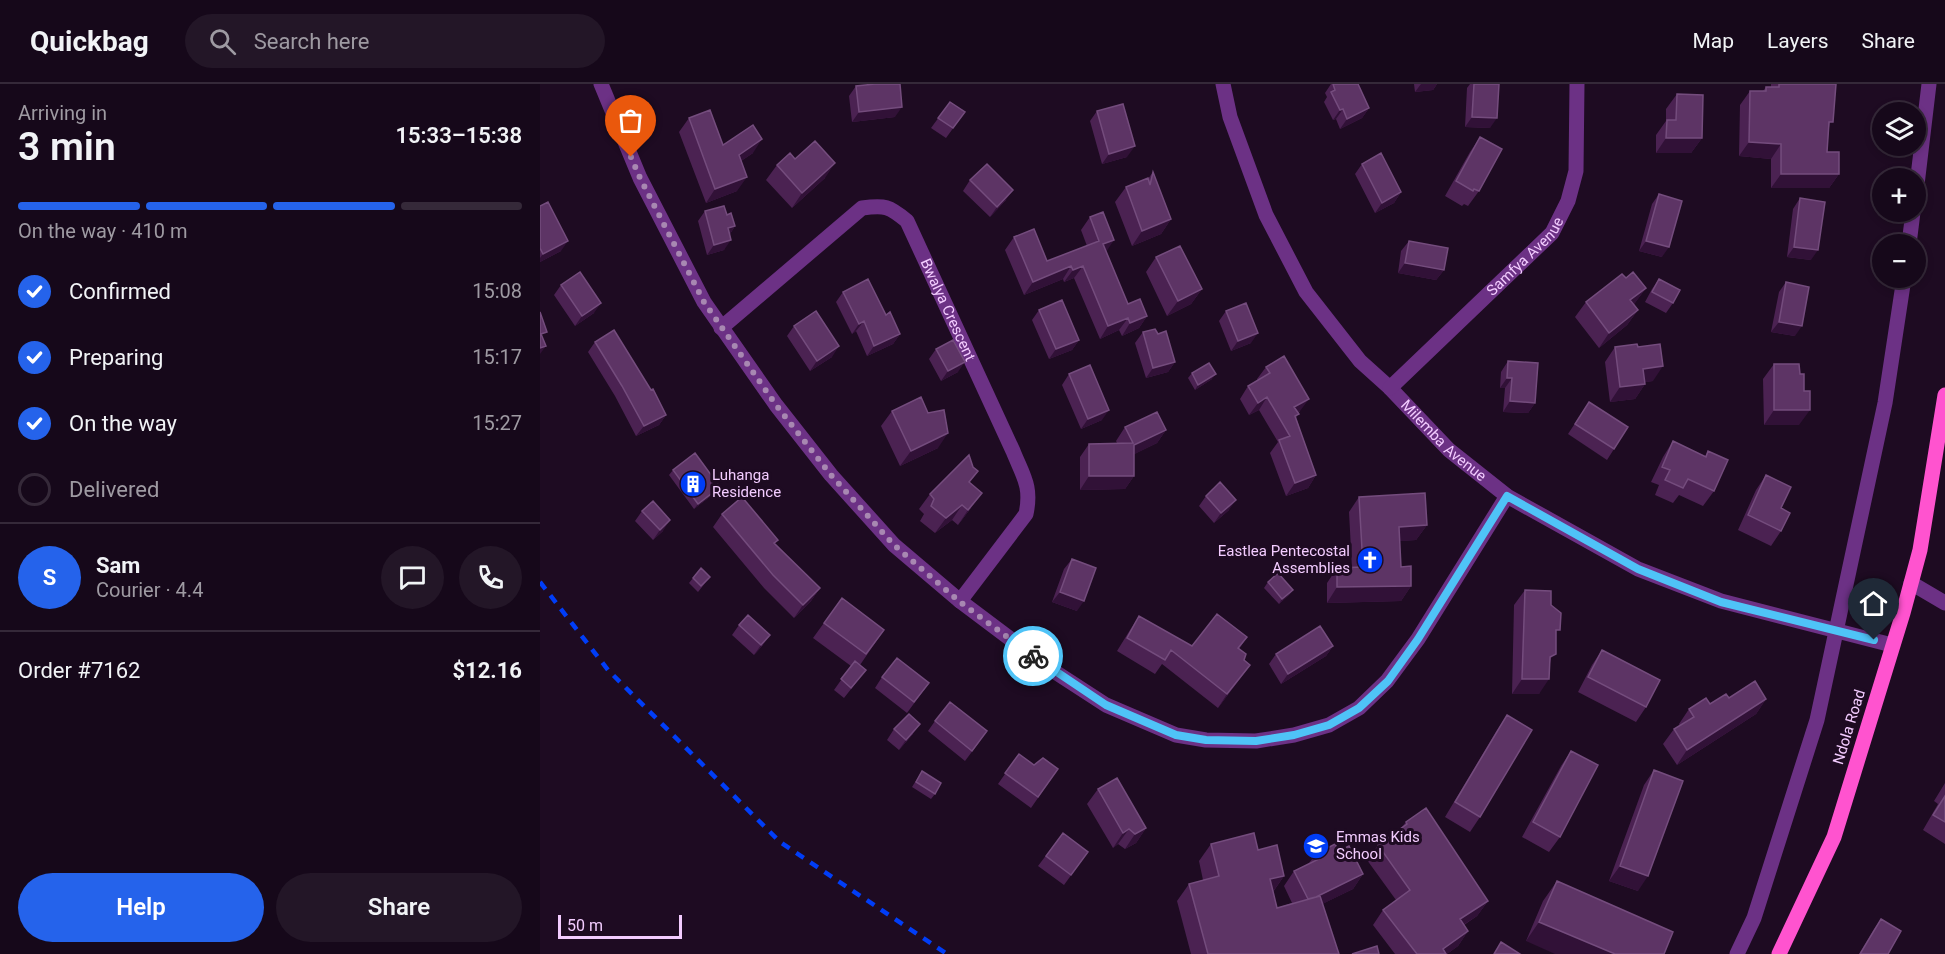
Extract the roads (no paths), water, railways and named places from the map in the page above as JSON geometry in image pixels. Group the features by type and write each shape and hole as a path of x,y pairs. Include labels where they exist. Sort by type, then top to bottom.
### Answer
{"main road":[{"name":"Ndola Road","path":"1779,954 1834,837 1911,584 1920,550 1945,394"}],"street":[{"path":"601,84 640,178 704,302 776,405 831,475 894,545 960,602 1049,668 1106,705 1176,735 1206,740 1256,741 1294,735 1329,725 1359,708 1388,681 1418,639 1507,496"},
{"name":"Milemba Avenue","path":"1223,84 1230,117 1266,215 1306,292 1360,361 1390,388 1449,450 1507,496 1638,569 1721,602 1892,645"},
{"name":"Samfya Avenue","path":"1390,388 1552,233 1568,201 1575,171 1577,84"},
{"path":"1919,168 1929,84"},
{"name":"Bwalya Crescent","path":"721,328 862,208 877,206 892,208 907,221 1013,451 1027,485 1029,499 1026,514 960,602"},
{"path":"1737,954 1754,918 1817,720 1885,403 1902,288"},
{"path":"1911,584 1945,603"}],"railway":[{"path":"540,582 608,670 780,842 947,954"}],"place":[{"name":"Luhanga Residence","path":"693,484"},
{"name":"Eastlea Pentecostal Assemblies","path":"1370,560"},
{"name":"Emmas Kids School","path":"1316,846"}]}
